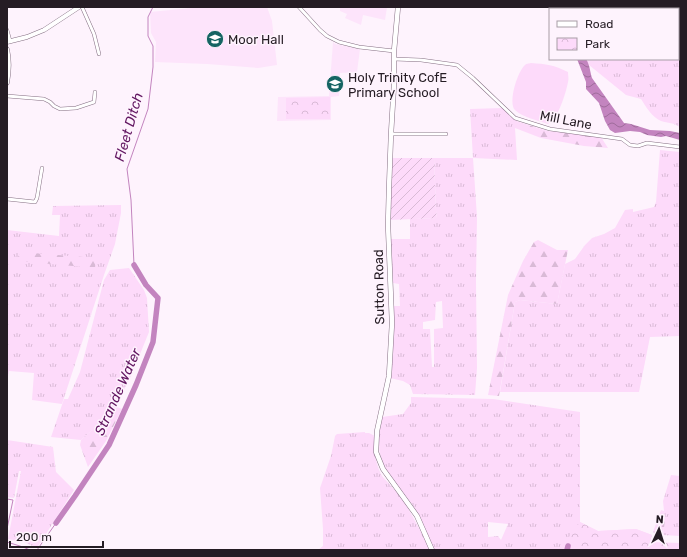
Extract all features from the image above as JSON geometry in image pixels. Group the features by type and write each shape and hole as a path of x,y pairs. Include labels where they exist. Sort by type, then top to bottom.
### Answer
{"main road":[{"path":"8,42 27,37 44,30 79,7"},
{"name":"Sutton Road","path":"398,7 394,51 394,84 390,134 388,225 392,323 389,376 378,431 376,452 383,469 417,516 432,550"},
{"path":"7,49 9,56 9,68 7,83"}],"street":[{"path":"82,7 94,34 99,54"},
{"path":"299,7 320,30 327,36 339,42 359,47 394,51"},
{"path":"7,30 8,42"},
{"name":"Mill Lane","path":"394,59 421,60 457,65 515,118 550,129 622,139 630,145 638,146 647,143 680,147"},
{"path":"7,96 44,99 60,109 76,108 94,102 95,92"},
{"path":"390,134 446,134"},
{"path":"7,199 35,202 42,168"}],"shaded area":[{"name":"Moor Hall","path":"202,7 267,7 272,21 277,65 258,68 155,62 156,42 151,33 150,12"},
{"path":"340,7 387,7 385,20 363,15 361,25 345,18 347,14 340,11"},
{"name":"Holy Trinity CofE Primary School","path":"333,42 335,44 360,49 357,72 340,73 339,96 331,97 331,120 277,121 278,97 329,96"}],"green space":[{"path":"650,7 652,8 636,8"},
{"path":"680,7 680,127 661,121 655,117 641,99 626,95 589,65 586,60 679,60 679,8 658,8"},
{"path":"531,63 550,65 568,72 568,81 561,105 555,117 548,124 522,115 515,110 513,106 512,101 516,80 525,65"},
{"path":"330,97 330,119 286,119 286,98"},
{"path":"502,108 515,120 517,160 473,158 470,109"},
{"path":"515,120 548,131 601,137 608,148 584,146 541,138 515,128"},
{"path":"660,150 680,152 680,336 650,337 639,392 500,392 515,302 520,300 557,304 565,264 575,259 592,238 615,228 625,210 633,209 633,212 654,207 656,202"},
{"path":"391,158 434,158 437,218 390,220"},
{"path":"434,158 473,158 477,217 477,368 475,395 413,394 410,385 403,381 390,378 394,306 400,306 399,284 393,283 391,239 410,239 410,219 437,218","holes":["442,301 443,328 434,329 434,367 432,367 430,329 423,329 423,322 435,320 436,302"]},
{"path":"121,205 121,213 115,244 62,404 32,400 34,373 9,371 7,382 7,230 59,236 60,215 52,215 53,206"},
{"path":"538,240 557,250 568,250 557,304 520,300 515,302 499,396 488,395 508,295 523,261 534,242"},
{"path":"20,252 96,258 95,268 17,261"},
{"path":"129,268 144,290 147,298 149,332 132,374 115,407 117,407 106,431 92,430 81,440 51,437 64,399 68,399 80,372 104,280 110,270"},
{"path":"411,397 493,399 580,412 580,522 598,531 636,529 652,535 647,550 318,550 323,546 320,488 331,456 335,436 337,434 365,432 375,436 376,456 382,476 403,499 420,530 426,532 414,507 386,470 380,454 379,435 382,417 403,414 411,403","holes":["488,522 508,524 501,540 498,536 488,537"]},
{"path":"117,407 122,409 106,441 88,467 80,445 81,440 92,430 106,431"},
{"path":"7,440 53,447 56,472 74,490 37,548 24,542 8,539 21,471 19,471 14,498 7,497"},
{"path":"671,475 680,476 680,536 663,535 665,521 663,501"},
{"path":"661,510 664,511 665,521 663,535 653,532"},
{"path":"580,522 598,531 636,529 652,535 650,542 680,543 680,550 565,550 569,537"}],"water":[{"path":"577,60 586,60 592,78 624,123 650,130 680,133 680,140 666,136 661,137 647,135 640,132 630,131 615,133 610,130 605,121 599,103 586,89 586,82"}],"waterway":[{"name":"Fleet Ditch","path":"134,265 131,200 127,169 148,109 153,67 153,46 148,36 148,17 153,7"},
{"name":"Strande Water","path":"56,523 109,445 136,385 153,342 158,298 146,285 134,265"},
{"path":"7,499 13,500 7,529"},
{"path":"37,550 56,523"},
{"path":"7,542 30,550"},
{"path":"567,550 568,546"}],"place":[{"name":"Moor Hall","path":"215,39"},
{"name":"Holy Trinity CofE Primary School","path":"335,84"}]}
